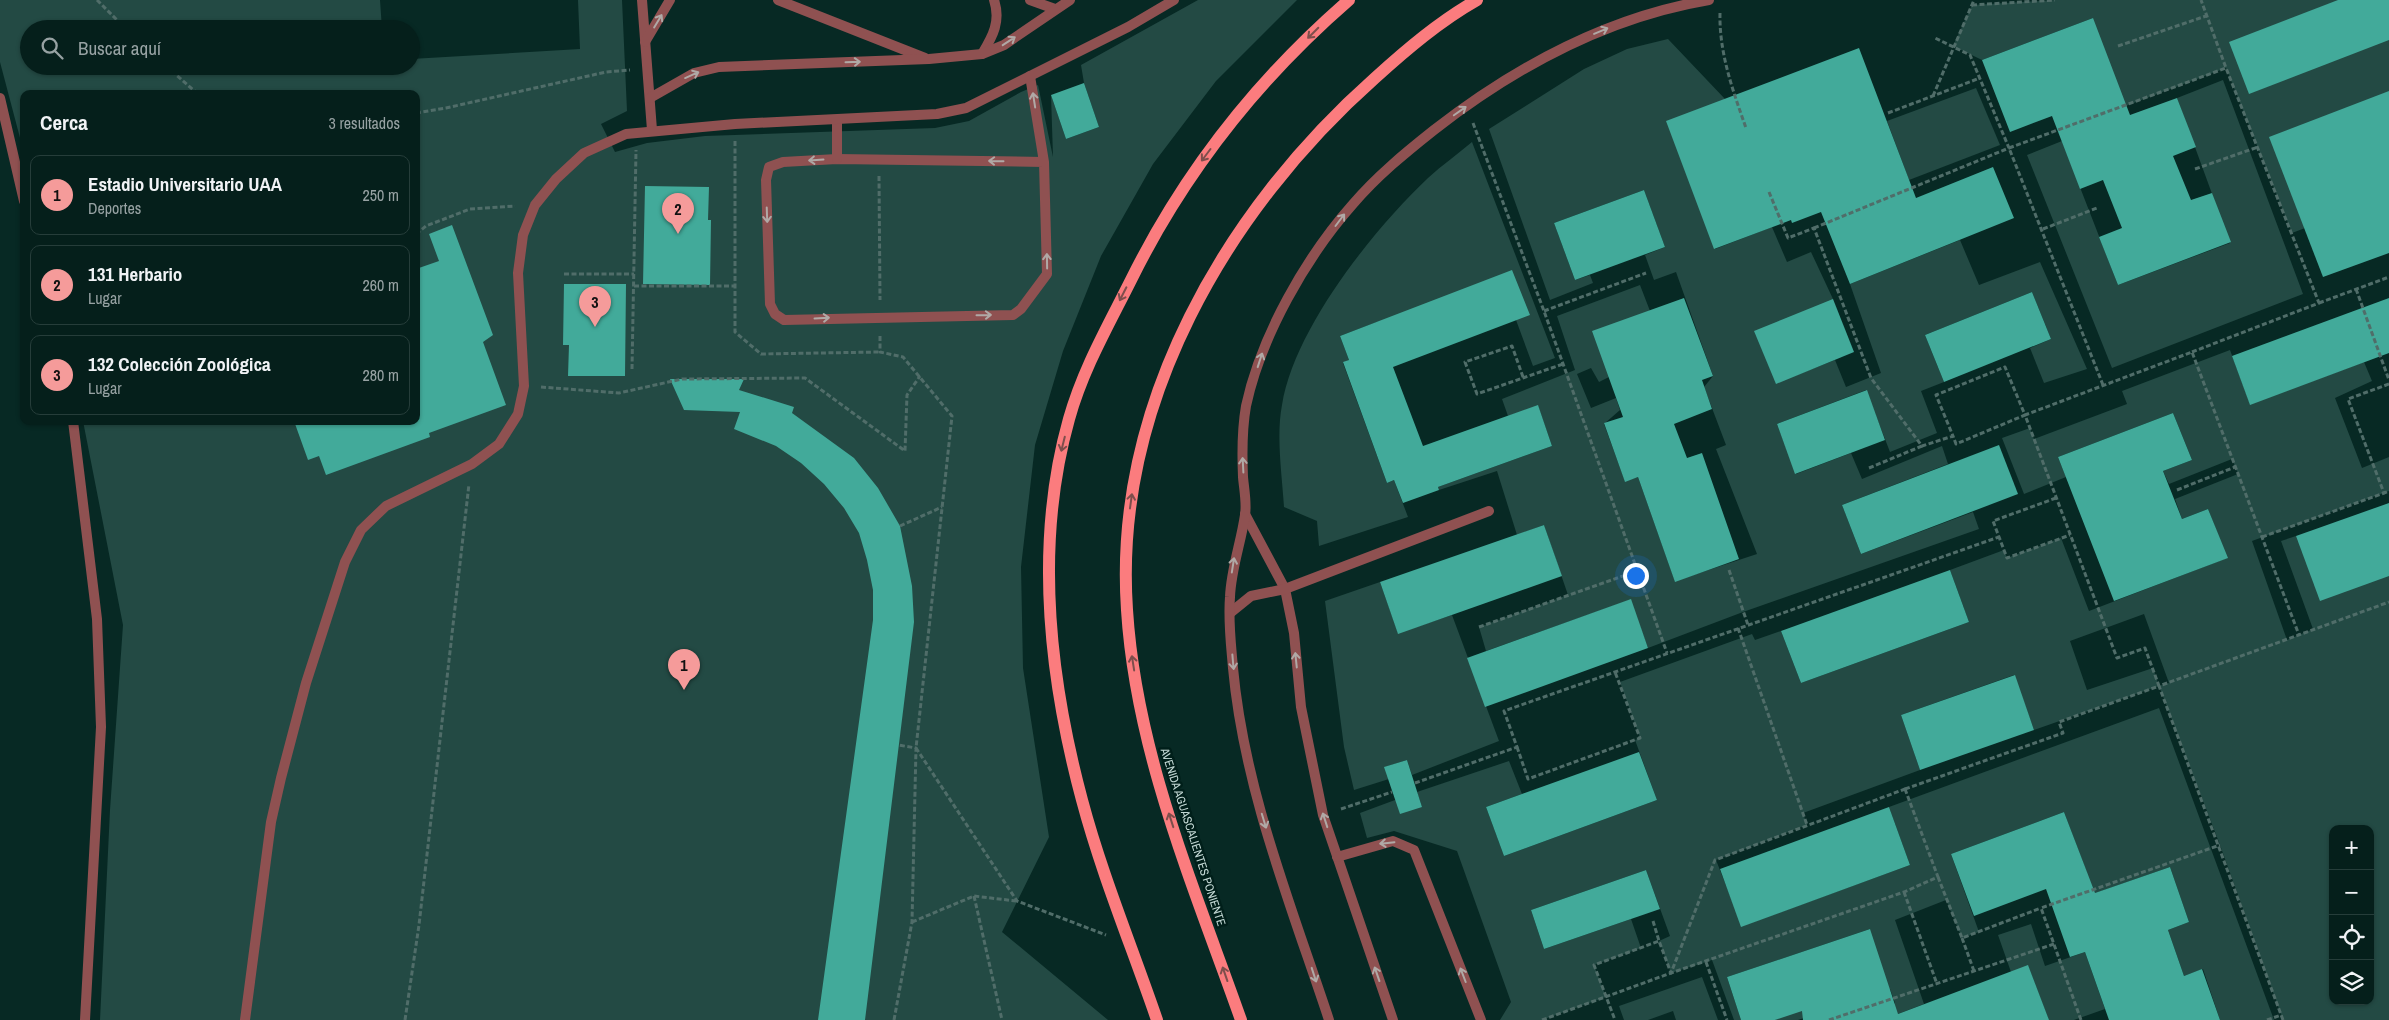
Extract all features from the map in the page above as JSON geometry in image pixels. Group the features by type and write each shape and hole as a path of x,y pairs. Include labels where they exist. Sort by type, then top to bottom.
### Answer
{"main road":[{"path":"1158,1020 1082,802 1062,708 1049,584 1052,500 1059,459 1081,384 1101,336 1171,206 1211,148 1256,92 1317,28 1350,0"},
{"name":"AVENIDA AGUASCALIENTES PONIENTE","path":"1241,1020 1162,794 1140,703 1129,630 1125,575 1130,501 1137,465 1154,402 1171,358 1211,278 1267,192 1331,118 1421,39 1474,2"},
{"path":"1233,998 1251,1020"}],"street":[{"path":"642,0 652,130"},
{"path":"645,42 670,0"},
{"path":"778,0 929,59"},
{"path":"982,54 992,37 997,22 994,0"},
{"path":"1030,0 1055,9"},
{"path":"650,98 694,73 719,67 929,59 982,54 1004,45 1070,0"},
{"path":"245,1020 271,822 306,683 345,562 361,530 386,506 472,464 499,444 518,414 524,386 518,273 523,235 535,205 556,179 584,153 626,134 637,132 937,114 966,108 1128,27 1174,0"},
{"path":"1329,1020 1251,779 1237,706 1230,613 1233,563 1245,514 1242,452 1246,407 1261,355 1285,305 1318,251 1352,204 1396,161 1466,106 1503,81 1569,45 1630,18 1709,0"},
{"path":"1030,76 1044,162 1047,274 1021,310 1013,315 784,320 775,314 770,304 766,180 769,167 783,162 837,159 1044,162"},
{"path":"0,98 20,184"},
{"path":"837,120 837,159"},
{"path":"73,425 97,620 101,727 86,1020"},
{"path":"1230,613 1251,596 1285,589 1489,511"},
{"path":"1245,514 1285,589 1294,633 1301,707 1323,815 1393,1020"},
{"path":"1337,857 1393,841 1414,850 1481,1020"}],"path":[{"path":"97,0 117,20"},
{"path":"1933,96 1974,0"},
{"path":"1972,5 2055,0"},
{"path":"2200,0 2319,303"},
{"path":"1720,10 1720,30 1728,78 1746,128"},
{"path":"2118,46 2206,16"},
{"path":"1935,38 1970,55 2043,229 2103,385"},
{"path":"1769,192 1788,238 2010,148 2226,68"},
{"path":"420,111 446,108 606,72 648,69"},
{"path":"176,75 193,90"},
{"path":"1888,113 1980,78"},
{"path":"1466,106 1544,311 1667,653"},
{"path":"632,369 637,132"},
{"path":"2195,169 2258,147"},
{"path":"879,160 880,352 903,357 952,416 916,748 912,922 894,1020"},
{"path":"420,231 426,226 470,209 519,206"},
{"path":"2043,229 2097,208"},
{"path":"1814,228 1871,378 1922,446"},
{"path":"1544,311 1646,273"},
{"path":"564,274 634,274"},
{"path":"2283,1020 2220,845 2145,648 2117,658 2025,415 2005,367 1936,395 1956,444 2025,415 2389,277"},
{"path":"634,286 735,286"},
{"path":"2356,289 2389,380"},
{"path":"1523,377 1512,346 1466,362 1477,394 1563,364"},
{"path":"2192,352 2299,635"},
{"path":"524,386 619,393 682,379 805,378 905,452 907,395 920,376"},
{"path":"2384,493 2348,399 2389,384"},
{"path":"1869,468 1922,446 1953,436"},
{"path":"405,1020 419,925 472,464"},
{"path":"2177,490 2235,467"},
{"path":"2262,537 2389,491"},
{"path":"2056,498 1993,520 1999,537 2007,558 2070,535"},
{"path":"900,526 943,507"},
{"path":"1616,672 1640,738 1528,779 1504,711 1999,537"},
{"path":"1728,570 1748,625"},
{"path":"1479,627 1637,571"},
{"path":"1671,974 1715,860 2063,732 2059,722 2389,602"},
{"path":"1738,628 1807,826"},
{"path":"898,745 916,748 1017,901"},
{"path":"1414,783 1517,747"},
{"path":"1905,789 1974,971"},
{"path":"1323,815 1392,792"},
{"path":"1962,938 2220,845"},
{"path":"1542,1020 1904,892 1938,877"},
{"path":"1904,892 1937,984"},
{"path":"912,922 974,896 1017,901 1131,945"},
{"path":"974,896 1002,1020"},
{"path":"2041,908 2081,1020"},
{"path":"1652,921 1671,974"},
{"path":"1615,1020 1594,965 1659,941"},
{"path":"1828,1020 2054,944"},
{"path":"1706,962 1727,1020"},
{"path":"2267,1020 2281,1015"}],"shaded area":[{"path":"0,0 380,0 381,20 20,20 20,75 420,75 420,58 580,49 578,0 622,0 627,111 601,124 615,152 647,143 705,136 935,128 969,121 1021,92 1038,85 1053,157 1051,95 1066,139 1099,127 1084,83 1081,65 1198,0 1297,0 1216,81 1153,164 1101,256 1063,351 1035,445 1021,567 1023,668 1049,837 1002,932 1108,1020 100,1020 110,810 123,625 84,425 420,425 420,90 20,90 20,138 0,62"},
{"path":"2055,0 2389,0 2389,196 2292,233 2226,68 2073,126 2093,18 1982,60 1953,46 1972,5"},
{"path":"1668,39 1725,99 1715,249 1772,227 1787,262 1811,252 1833,299 1776,383 1835,360 1846,387 1881,373 1850,284 1960,240 1979,285 2040,262 2087,369 2044,383 2030,348 2051,339 2032,292 1925,335 1944,382 1921,391 1937,433 1890,452 1866,390 1777,424 1796,474 1851,453 1862,479 1942,446 1948,464 1842,505 1861,554 1973,512 1979,529 1743,612 1648,648 1630,600 1486,651 1479,627 1568,595 1544,525 1517,535 1497,471 1439,490 1438,487 1552,446 1538,406 1508,416 1502,399 1575,370 1557,316 1640,285 1650,311 1609,377 1599,382 1591,368 1577,374 1591,408 1616,398 1620,410 1604,424 1625,481 1638,477 1675,581 1757,554 1716,449 1726,445 1704,387 1713,376 1676,272 1654,280 1645,255 1665,247 1644,190 1554,223 1575,280 1590,275 1593,283 1550,300 1489,129 1584,69 1627,49"},
{"path":"2223,80 2303,294 2112,368 2027,155 2062,141 2118,285 2230,243 2177,98"},
{"path":"1976,88 2000,145 1909,180 1887,121"},
{"path":"1472,142 1555,358 1533,366 1516,320 1377,322 1340,336 1349,360 1343,363 1387,483 1394,480 1408,517 1319,546 1317,521 1284,507 1280,456 1280,417 1289,376 1302,345 1319,313 1361,253 1406,200 1428,178"},
{"path":"2230,350 2250,404 2364,362 2372,381 2335,398 2362,468 2389,457 2389,491 2252,541 2287,640 2313,629 2281,541 2296,536 2389,576 2389,1020 2283,1020 2220,845 2159,686 2034,730 2014,675 1901,715 1920,770 1803,813 1807,825 1716,860 1742,926 1910,865 1889,807 2159,708 2274,1020 2220,1020 2203,969 2184,976 2168,930 2189,922 2170,867 2053,908 2087,873 2064,812 1951,854 1979,932 1962,938 1946,900 1895,920 1924,1004 1882,1020 1895,1003 1890,989 1798,1020 1775,1020 1870,929 1727,977 1741,1020 1734,1020 1712,960 1671,973 1659,941 1670,936 1646,870 1531,910 1544,949 1631,919 1641,948 1594,965 1606,997 1542,1020 1500,1020 1511,1002 1457,851 1394,831 1367,838 1360,813 1395,800 1422,807 1417,792 1509,761 1522,794 1486,807 1504,856 1657,800 1635,740 1640,738 1620,682 1752,634 1755,640 1781,631 1801,683 1969,622 1950,570 2004,550 2007,558 2061,538 2089,611 2227,558 2208,509 2182,519 2175,499 2238,474 2232,459 2169,484 2163,471 2192,460 2173,413 2058,457 2066,477 2024,494 2002,438 2030,428 2034,439 2127,404 2122,391","holes":["2144,614 2169,683 2159,686 2153,668 2087,690 2070,641"]},
{"path":"1380,582 1398,633 1452,615 1499,741 1412,775 1407,760 1385,767 1389,779 1354,790 1344,747 1325,601"},
{"path":"2031,924 2045,966 2085,952 2105,1009 2074,1020 2045,1020 2048,1018 2028,966 2011,972 1998,935"},
{"path":"1702,977 1718,1020 1676,1020 1673,1011 1648,1020 1624,1020 1619,1006"}],"building":[{"path":"2338,0 2389,0 2389,40 2249,94 2229,42"},
{"path":"2093,18 2130,115 2177,98 2196,147 2173,156 2191,200 2212,193 2231,242 2118,285 2099,237 2122,228 2103,180 2080,189 2052,116 2010,132 1982,60"},
{"path":"1859,48 1916,198 1993,167 2014,218 1850,284 1821,212 1792,223 1791,220 1714,249 1666,121"},
{"path":"1084,83 1099,127 1066,139 1051,95"},
{"path":"2389,91 2389,253 2323,277 2269,137"},
{"path":"645,186 709,187 708,220 711,220 710,285 643,284"},
{"path":"1644,190 1665,247 1575,280 1554,223"},
{"path":"452,225 493,335 483,342 506,405 429,433 430,437 326,475 319,456 308,460 295,425 420,425 420,268 439,261 429,234"},
{"path":"1512,270 1530,315 1393,367 1423,446 1538,405 1552,446 1438,487 1439,490 1403,503 1394,480 1387,483 1343,362 1349,360 1340,336"},
{"path":"564,284 626,284 625,376 568,376 569,345 563,345"},
{"path":"2032,292 2051,339 1944,382 1925,335"},
{"path":"1684,298 1713,376 1702,380 1712,409 1674,424 1687,458 1702,453 1739,559 1675,582 1638,477 1625,482 1604,423 1623,417 1592,331"},
{"path":"2389,298 2389,353 2250,405 2232,356"},
{"path":"1833,299 1854,352 1776,384 1754,331"},
{"path":"670,379 744,379 739,390 794,407 792,413 854,458 878,488 900,526 912,586 914,622 865,1020 818,1020 873,620 873,590 859,533 844,508 824,484 801,463 776,446 734,429 740,412 684,410"},
{"path":"1867,390 1885,440 1795,474 1777,424"},
{"path":"2173,413 2192,460 2163,471 2182,519 2208,509 2228,558 2114,601 2058,457"},
{"path":"1999,445 2018,494 1861,554 1842,505"},
{"path":"2389,503 2389,576 2320,601 2296,536"},
{"path":"1544,525 1562,576 1398,634 1380,582"},
{"path":"1950,570 1969,622 1801,683 1781,631"},
{"path":"1631,599 1648,648 1485,707 1467,658"},
{"path":"2015,675 2034,730 1920,770 1901,715"},
{"path":"1639,752 1657,800 1504,856 1486,807"},
{"path":"1407,760 1422,807 1400,814 1384,767"},
{"path":"1889,807 1910,865 1741,927 1720,869"},
{"path":"2064,812 2095,893 2170,867 2189,922 2168,930 2184,976 2202,969 2220,1020 2109,1020 2085,952 2070,957 2046,889 1974,916 1951,854"},
{"path":"1646,870 1660,909 1544,949 1531,910"},
{"path":"1870,929 1898,1014 2028,965 2049,1020 1803,1020 1802,1011 1775,1020 1741,1020 1727,977"}],"place":[{"name":"131 Herbario","path":"678,234"},
{"name":"132 Colección Zoológica","path":"595,327"},
{"name":"Estadio Universitario UAA","path":"684,690"}]}
